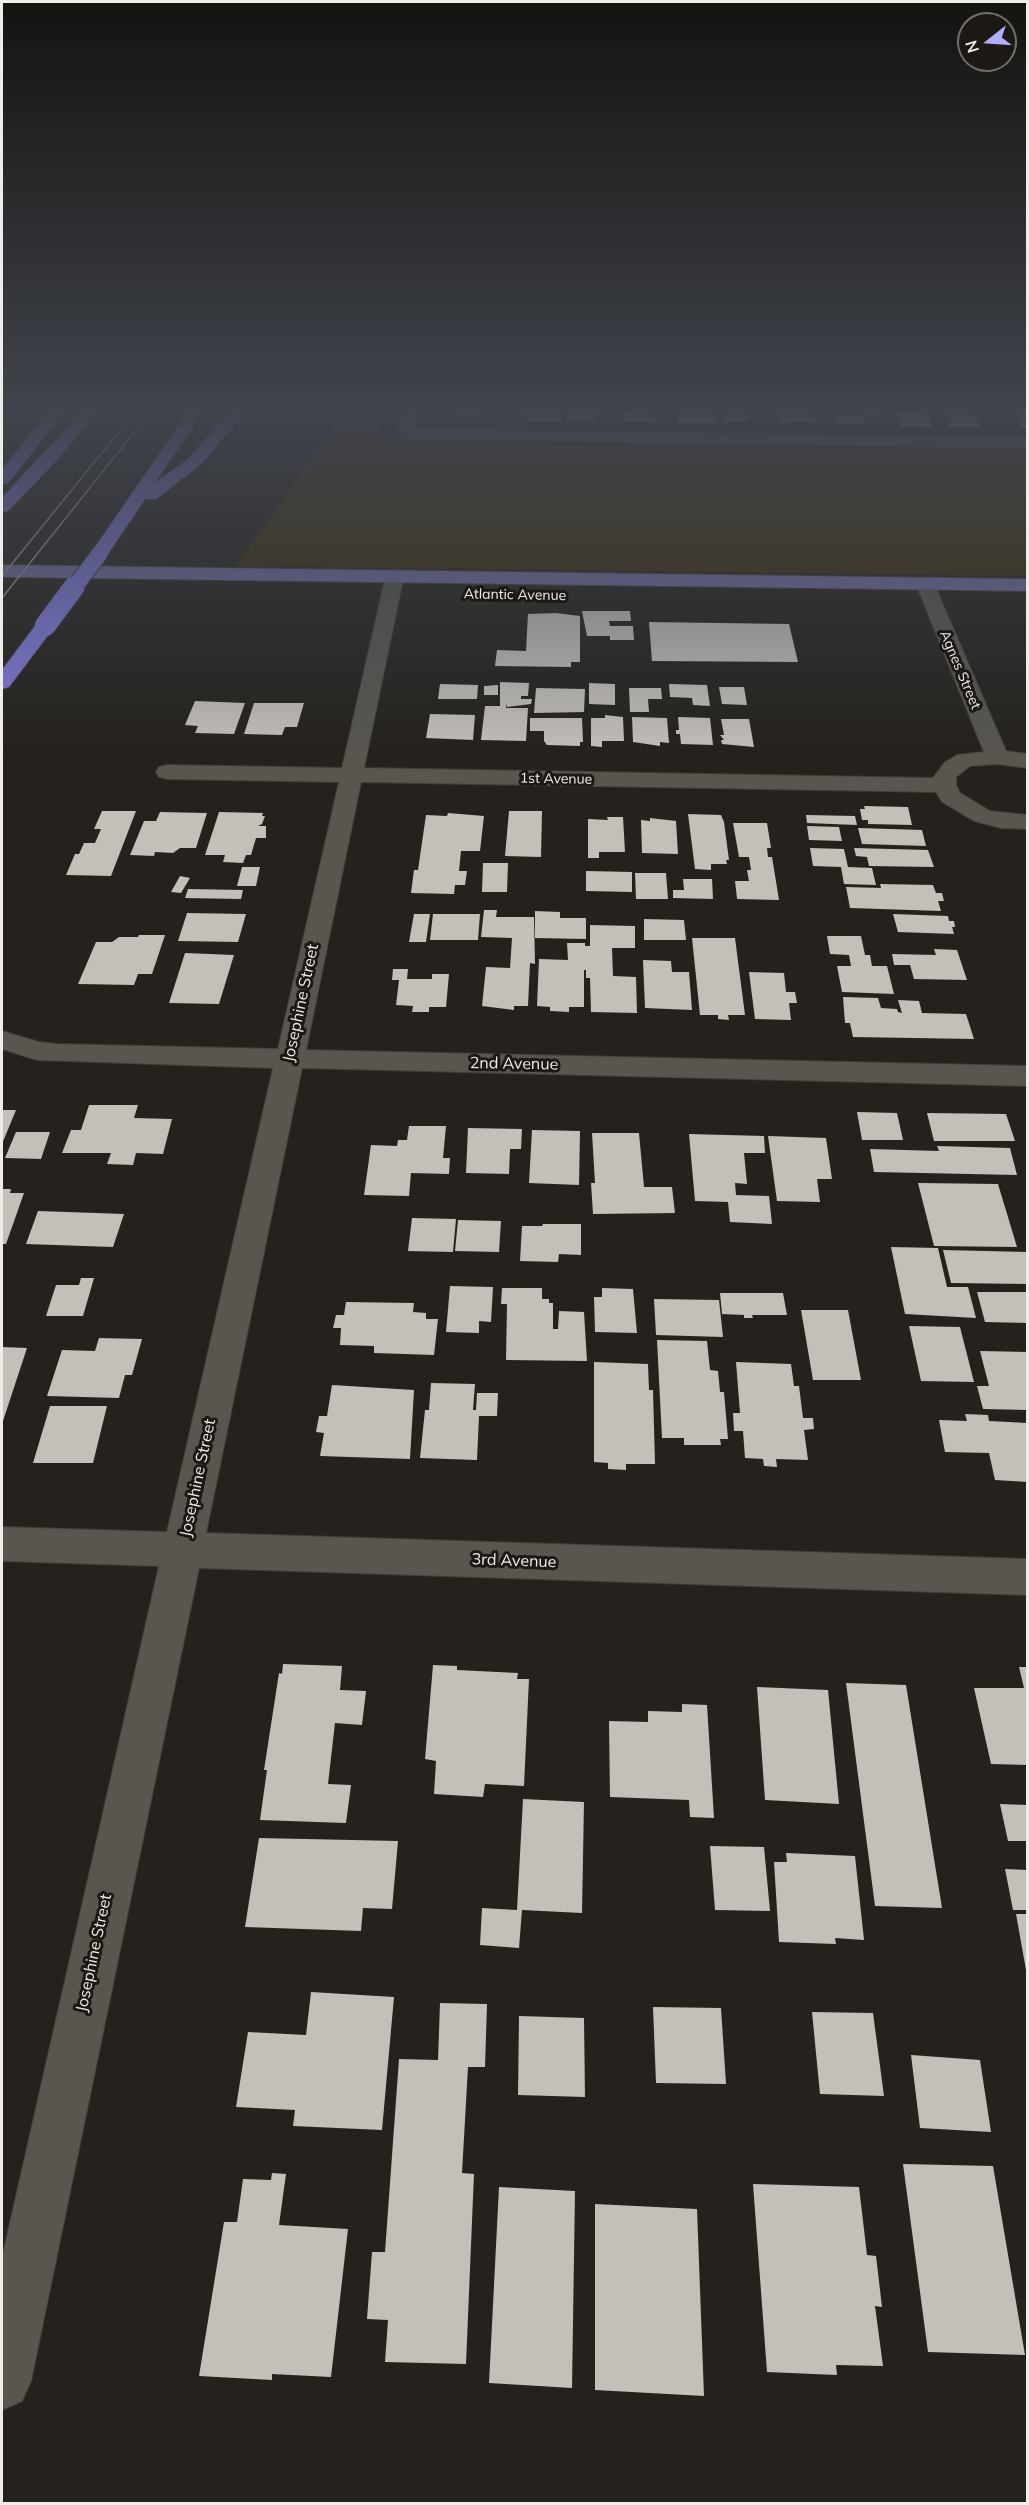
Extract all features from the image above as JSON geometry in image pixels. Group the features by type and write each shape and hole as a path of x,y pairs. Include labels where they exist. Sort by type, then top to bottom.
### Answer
{"highway":[{"path":"2,683 121,523"}],"main road":[{"name":"Atlantic Avenue","path":"2,571 393,584 928,592 1028,585"},
{"name":"Atlantic Avenue","path":"2,589 393,584"},
{"name":"Atlantic Avenue","path":"928,592 1028,603"}],"street":[{"name":"Josephine Street","path":"2,2381 393,584"},
{"name":"Agnes Street","path":"928,592 997,757"},
{"path":"1025,828 982,816 964,807 950,797 944,785 945,775 965,760 997,757 1028,761"},
{"name":"1st Avenue","path":"167,772 944,785"},
{"name":"2nd Avenue","path":"2,1040 27,1049 56,1053 1028,1076"},
{"name":"3rd Avenue","path":"2,1544 1028,1577"}],"shaded area":[{"path":"266,523 1027,523 1027,576 236,566"}],"building":[{"path":"582,611 630,611 631,621 609,621 610,626 633,626 634,640 610,640 610,636 587,636"},
{"path":"556,613 580,616 580,662 571,662 571,667 495,666 497,650 526,651 528,614"},
{"path":"649,622 789,624 798,662 652,661"},
{"path":"500,682 529,683 528,696 521,696 521,699 532,699 531,704 507,707 507,703 506,708 528,708 526,741 481,740 485,706 500,706"},
{"path":"589,683 615,684 615,705 589,704"},
{"path":"440,684 478,685 477,699 438,699"},
{"path":"669,684 707,685 710,706 693,705 692,698 670,697"},
{"path":"498,685 498,695 484,695 484,686"},
{"path":"719,687 744,687 747,705 722,704"},
{"path":"536,688 585,689 584,712 534,713"},
{"path":"629,688 661,688 662,699 648,699 649,712 630,712"},
{"path":"195,701 245,703 234,734 195,733 198,726 185,725"},
{"path":"254,703 304,703 297,727 285,727 282,735 244,734"},
{"path":"430,714 475,715 473,740 426,738"},
{"path":"605,715 623,717 624,741 602,741 602,747 591,746 591,718 605,718"},
{"path":"632,717 667,718 669,743 660,742 660,746 633,742"},
{"path":"678,717 710,718 713,745 681,744 680,734 676,734 676,730 679,730"},
{"path":"530,718 582,718 583,742 580,742 580,746 547,745 544,741 544,731 530,731"},
{"path":"721,719 749,719 754,747 722,744 721,740 724,740 720,735 724,735"},
{"path":"864,806 908,807 912,825 868,824 868,820 862,820 860,809 865,809"},
{"path":"102,811 136,811 111,876 66,875 75,854 79,854 84,843 95,843 101,829 94,829"},
{"path":"509,811 542,811 541,857 505,856"},
{"path":"160,812 207,813 196,848 180,848 173,853 155,852 154,856 130,855 144,821 156,821"},
{"path":"219,812 263,813 262,816 265,816 262,824 258,826 266,826 266,838 256,838 251,855 246,855 243,863 223,862 225,855 205,855"},
{"path":"448,813 484,816 480,851 461,851 459,871 467,871 465,885 455,885 454,894 411,893 414,870 418,870 426,815 447,816"},
{"path":"688,814 721,815 729,860 726,860 727,864 711,864 711,870 695,869"},
{"path":"806,815 855,816 857,825 807,823"},
{"path":"607,817 623,817 625,852 599,852 599,858 588,858 588,819 608,820"},
{"path":"650,818 676,821 678,854 642,853 641,820 650,821"},
{"path":"733,823 767,823 771,848 767,848 768,857 772,857 779,900 737,899 735,881 749,881 747,870 751,870 749,857 739,857"},
{"path":"807,826 839,827 842,841 809,840"},
{"path":"858,828 922,830 926,846 862,844"},
{"path":"810,848 844,849 848,867 872,868 876,885 844,884 841,867 813,866"},
{"path":"854,848 928,850 934,867 869,866 867,857 856,856"},
{"path":"483,863 508,863 507,892 482,892"},
{"path":"242,867 260,867 256,886 237,886"},
{"path":"586,871 632,872 632,892 586,891"},
{"path":"635,873 666,873 668,899 636,899"},
{"path":"180,876 190,878 181,893 171,892"},
{"path":"683,879 712,879 713,899 673,898 673,890 684,890"},
{"path":"880,884 933,885 936,893 942,893 944,901 938,901 941,911 850,908 846,887 881,888"},
{"path":"188,889 243,890 241,899 185,898"},
{"path":"484,910 497,910 496,917 534,917 535,964 530,963 528,1006 514,1006 514,1010 482,1006 486,967 510,968 512,938 481,937"},
{"path":"535,911 560,912 560,918 586,918 586,939 535,938"},
{"path":"187,913 246,914 238,942 178,941"},
{"path":"414,914 430,914 426,942 409,942"},
{"path":"433,914 480,914 478,940 430,940"},
{"path":"893,914 948,916 949,921 954,921 955,927 952,927 954,934 898,932"},
{"path":"644,919 684,920 686,940 644,940"},
{"path":"590,925 635,926 635,948 612,948 613,976 636,977 637,1013 591,1012 590,978 586,978 586,970 584,970 584,1007 569,1007 569,1012 550,1011 550,1007 537,1006 539,959 568,960 567,943 585,943 585,946 590,946"},
{"path":"139,935 165,935 152,974 138,974 134,985 78,984 96,942 112,942 119,937 138,937"},
{"path":"827,936 861,936 865,955 870,955 872,966 887,966 894,994 842,992 837,966 851,966 849,955 830,954"},
{"path":"692,938 735,938 745,1015 728,1015 729,1020 718,1019 718,1015 700,1015"},
{"path":"934,949 957,950 967,980 914,979 910,965 894,965 892,954 936,955"},
{"path":"185,953 234,955 219,1004 169,1003"},
{"path":"643,960 671,961 672,972 689,972 692,1010 645,1008"},
{"path":"393,969 408,969 407,979 432,979 432,974 449,974 446,1007 429,1007 429,1012 412,1012 413,1006 396,1005 399,980 392,980"},
{"path":"749,972 784,973 786,992 795,992 797,1003 789,1003 791,1020 755,1019"},
{"path":"843,997 878,998 881,1008 897,1009 902,1013 898,1000 919,1001 922,1013 966,1014 974,1039 853,1037 850,1023 845,1023"},
{"path":"89,1105 138,1105 134,1118 172,1119 163,1154 136,1153 133,1165 107,1164 111,1153 62,1153 71,1130 81,1130"},
{"path":"2,1110 16,1110 2,1144"},
{"path":"857,1112 897,1113 903,1140 862,1140"},
{"path":"927,1113 1006,1114 1015,1141 934,1141"},
{"path":"409,1126 446,1126 443,1158 450,1158 449,1174 411,1173 409,1196 364,1195 371,1145 397,1146 398,1140 407,1140"},
{"path":"468,1128 522,1129 521,1149 510,1149 509,1174 466,1173"},
{"path":"532,1130 580,1131 579,1185 529,1183"},
{"path":"16,1132 50,1132 41,1159 5,1158"},
{"path":"592,1133 639,1133 644,1187 672,1187 675,1213 593,1214 591,1183 595,1183"},
{"path":"689,1134 764,1136 765,1153 744,1153 747,1184 735,1183 736,1195 769,1196 772,1224 730,1222 728,1202 695,1201"},
{"path":"768,1136 826,1138 832,1179 817,1179 820,1202 777,1201"},
{"path":"937,1146 1010,1148 1017,1175 874,1172 870,1149 939,1151"},
{"path":"918,1183 998,1184 1017,1247 934,1246"},
{"path":"2,1189 11,1189 10,1193 24,1193 6,1244 2,1244"},
{"path":"38,1211 124,1214 113,1247 26,1244"},
{"path":"412,1218 456,1219 453,1252 408,1251"},
{"path":"458,1220 501,1221 499,1252 455,1251"},
{"path":"543,1224 581,1224 581,1255 559,1254 558,1262 520,1261 522,1226 542,1226"},
{"path":"891,1247 938,1248 947,1287 968,1287 976,1318 905,1314"},
{"path":"943,1250 1028,1252 1028,1284 951,1283"},
{"path":"81,1278 94,1278 83,1316 46,1316 56,1285 79,1285"},
{"path":"450,1286 493,1287 491,1322 479,1321 479,1333 446,1332"},
{"path":"502,1288 542,1288 542,1299 549,1299 549,1303 553,1303 553,1329 558,1329 559,1311 584,1312 587,1361 506,1360 507,1304 501,1304"},
{"path":"602,1288 633,1289 637,1333 595,1332 594,1297 602,1297"},
{"path":"977,1292 1028,1292 1028,1323 985,1322"},
{"path":"720,1293 783,1293 787,1315 752,1315 753,1318 744,1318 744,1315 722,1314"},
{"path":"654,1299 719,1300 723,1337 656,1335"},
{"path":"346,1302 414,1303 413,1312 426,1313 426,1319 438,1319 434,1355 374,1353 374,1346 340,1345 341,1328 333,1328 336,1315 344,1315"},
{"path":"801,1310 848,1310 861,1380 813,1380"},
{"path":"909,1326 960,1327 974,1382 921,1381"},
{"path":"99,1338 142,1339 132,1375 125,1375 119,1398 47,1396 62,1350 95,1351"},
{"path":"657,1340 707,1341 710,1370 718,1371 720,1392 724,1392 728,1439 720,1439 721,1445 684,1445 684,1438 662,1438"},
{"path":"2,1347 27,1348 2,1424"},
{"path":"980,1351 1028,1352 1028,1410 983,1409 977,1386 989,1386"},
{"path":"594,1362 648,1364 649,1390 653,1390 655,1464 626,1464 626,1470 608,1469 608,1463 594,1462"},
{"path":"736,1362 791,1364 794,1386 799,1386 803,1418 813,1418 814,1429 804,1430 808,1460 776,1459 777,1467 764,1466 763,1459 745,1458 743,1431 734,1431 733,1413 740,1413"},
{"path":"431,1383 475,1384 473,1410 476,1410 477,1393 498,1393 497,1416 479,1416 477,1460 420,1458 425,1410 429,1410"},
{"path":"332,1385 414,1390 410,1459 320,1456 324,1433 316,1432 319,1416 327,1416"},
{"path":"50,1406 107,1406 93,1463 33,1463"},
{"path":"965,1414 988,1415 989,1421 1028,1423 1028,1482 995,1480 989,1453 945,1452 939,1420 967,1421"},
{"path":"283,1664 342,1666 340,1690 366,1691 362,1725 335,1723 328,1784 351,1785 346,1823 260,1820 267,1770 264,1770 279,1673 282,1674"},
{"path":"433,1665 457,1666 457,1670 518,1673 517,1679 529,1679 524,1786 485,1784 483,1797 434,1794 436,1761 425,1759"},
{"path":"1019,1667 1028,1667 1028,1765 991,1764 974,1688 1024,1688"},
{"path":"846,1683 906,1685 942,1908 875,1906"},
{"path":"757,1687 828,1690 839,1804 765,1800"},
{"path":"682,1704 707,1705 714,1818 690,1817 689,1800 610,1797 609,1721 648,1722 648,1711 682,1712"},
{"path":"523,1799 584,1802 582,1913 522,1910 519,1948 480,1945 482,1908 517,1910"},
{"path":"1000,1804 1028,1805 1028,1841 1008,1841"},
{"path":"259,1838 398,1841 392,1909 363,1908 361,1931 245,1927"},
{"path":"710,1846 764,1847 770,1911 715,1910"},
{"path":"786,1853 855,1856 864,1940 835,1938 836,1944 779,1942 774,1862 787,1862"},
{"path":"1005,1869 1028,1870 1028,1910 1013,1910"},
{"path":"1016,1914 1028,1914 1028,1970 1026,1970"},
{"path":"311,1992 394,1997 382,2130 293,2126 295,2110 236,2107 248,2032 306,2035"},
{"path":"440,2003 487,2004 485,2067 468,2067 462,2173 474,2174 466,2364 385,2362 388,2320 367,2319 372,2252 385,2252 399,2059 438,2060"},
{"path":"653,2007 721,2008 726,2084 656,2083"},
{"path":"812,2012 873,2013 884,2096 820,2094"},
{"path":"519,2016 584,2018 585,2097 518,2095"},
{"path":"911,2055 980,2060 991,2132 920,2128"},
{"path":"903,2164 993,2166 1025,2355 928,2352"},
{"path":"272,2173 286,2174 279,2225 348,2229 331,2377 272,2374 272,2380 199,2376 224,2222 237,2222 243,2179 271,2180"},
{"path":"753,2184 859,2187 867,2255 876,2256 882,2307 875,2306 883,2366 836,2365 837,2375 767,2372"},
{"path":"499,2187 575,2191 572,2388 489,2383"},
{"path":"595,2204 697,2209 704,2396 595,2390"}],"tram line":[{"path":"2,576 45,523"},
{"path":"2,598 62,523"}]}
